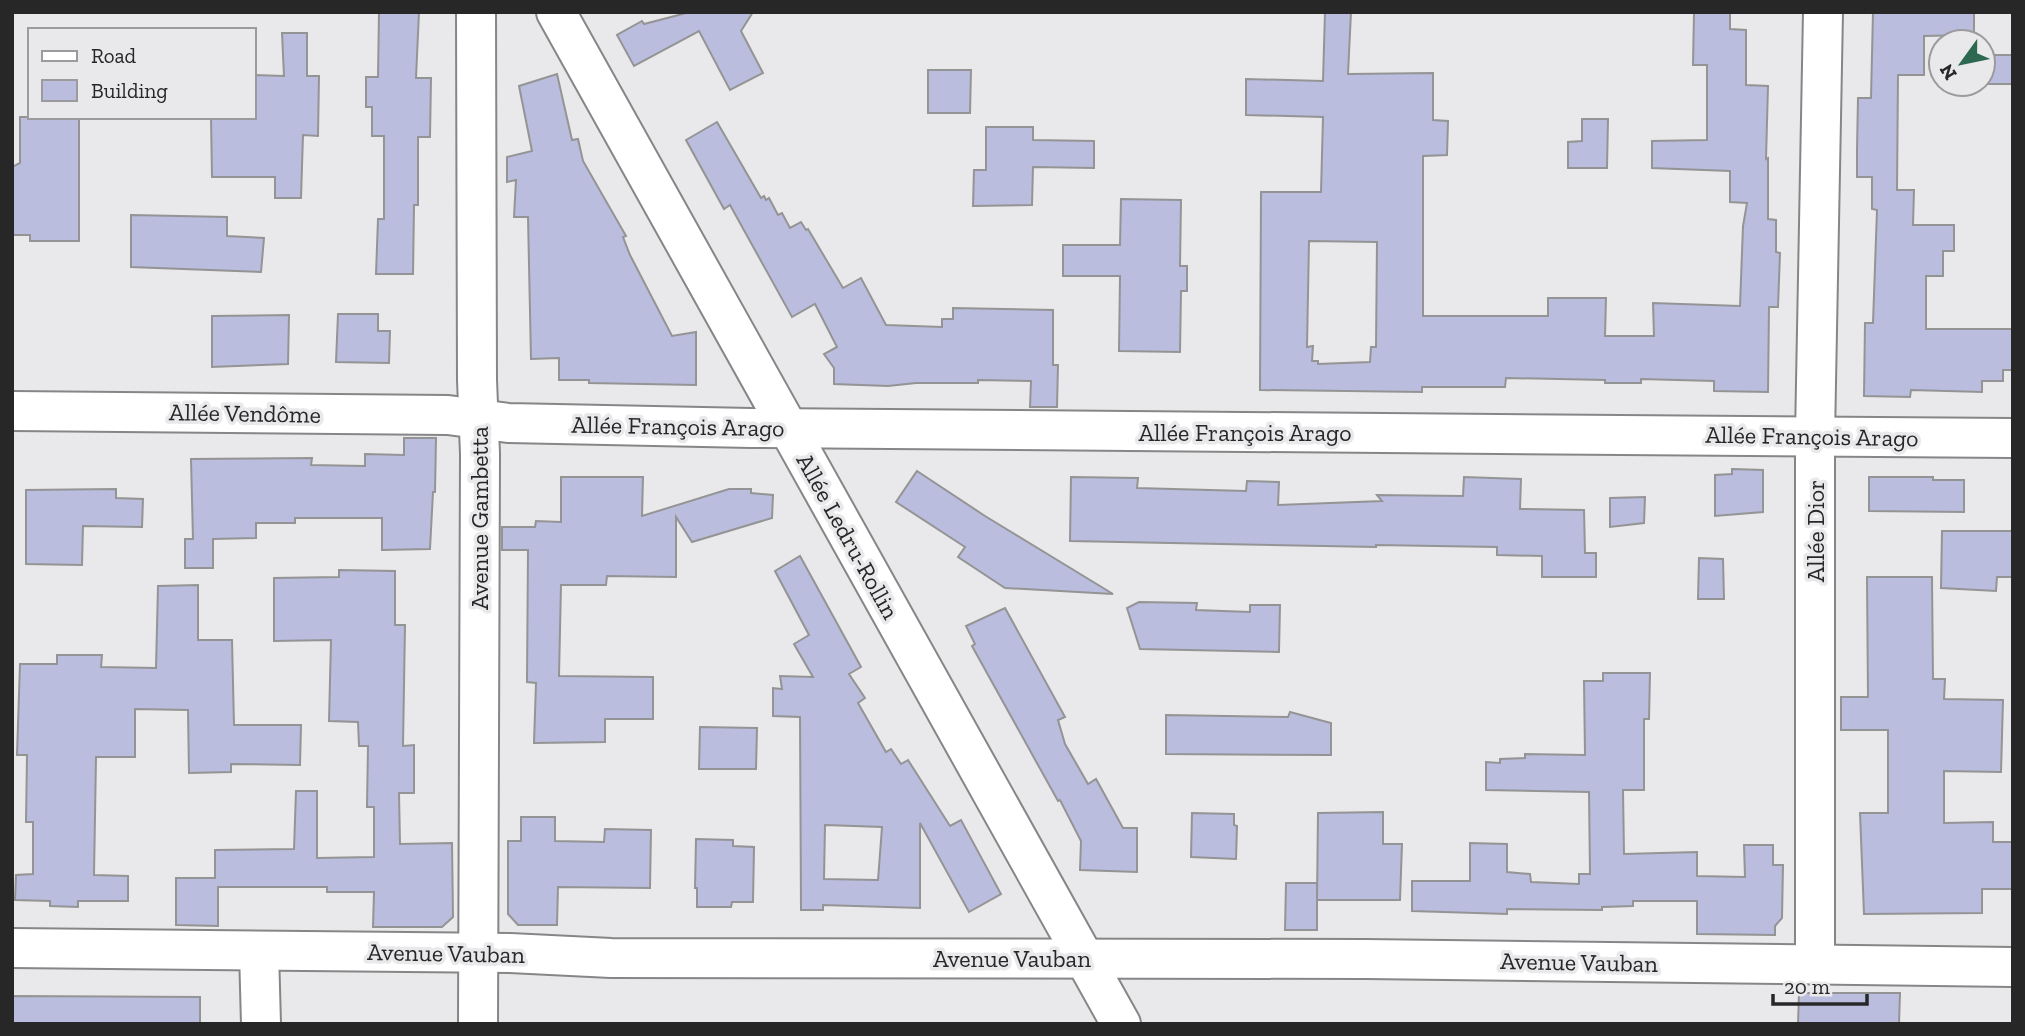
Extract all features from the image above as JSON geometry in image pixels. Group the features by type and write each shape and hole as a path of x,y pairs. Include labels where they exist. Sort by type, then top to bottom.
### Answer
{"street":[{"name":"Avenue Gambetta","path":"476,12 480,482 478,1024"},
{"name":"Allée Ledru-Rollin","path":"556,12 1121,1024"},
{"name":"Allée Dior","path":"1815,965 1815,436 1823,12"},
{"name":"Allée Vendôme","path":"12,411 448,415 478,418"},
{"name":"Allée François Arago","path":"478,418 508,423 788,428 2013,438"},
{"name":"Avenue Vauban","path":"12,948 478,952 611,958 1365,959 2013,967"},
{"path":"259,951 261,1024"}],"building":[{"path":"379,12 419,12 416,78 431,78 430,137 418,137 418,205 414,205 413,274 376,274 378,219 384,219 384,136 372,136 372,107 366,107 366,77 378,77"},
{"path":"690,12 753,12 741,31 763,73 730,90 699,31 634,66 617,35 642,21 644,24"},
{"path":"1325,12 1351,12 1348,74 1433,73 1433,120 1448,121 1447,155 1423,156 1423,316 1548,316 1548,298 1606,298 1605,336 1654,336 1653,303 1740,306 1743,226 1747,203 1730,202 1730,171 1652,168 1652,141 1707,140 1707,65 1693,65 1694,13 1730,13 1730,29 1746,30 1746,85 1768,86 1768,219 1776,220 1776,252 1780,253 1778,307 1769,307 1768,392 1714,391 1714,381 1641,379 1641,383 1605,383 1605,380 1506,378 1505,387 1422,387 1422,392 1260,390 1261,192 1321,192 1323,117 1246,115 1246,79 1323,81","holes":["1309,241 1377,242 1376,347 1371,347 1370,362 1318,364 1318,361 1312,361 1313,346 1307,347"]},
{"path":"1873,12 1974,12 1974,28 1927,28 1927,36 1924,36 1924,75 1898,75 1897,190 1914,190 1913,225 1954,225 1954,251 1943,251 1943,276 1926,276 1926,329 2013,329 2013,370 2003,370 2003,381 1982,381 1982,392 1911,390 1910,397 1864,396 1865,323 1873,323 1877,210 1872,209 1872,177 1857,177 1858,98 1871,98"},
{"path":"282,33 307,33 307,76 319,76 318,136 303,135 301,198 275,198 275,177 212,177 211,119 256,119 256,75 284,76"},
{"path":"1997,55 2013,55 2013,84 1997,84"},
{"path":"928,70 971,70 970,113 928,113"},
{"path":"557,74 572,140 578,139 583,161 626,236 623,237 630,255 672,336 696,332 696,385 559,380 559,358 531,359 528,217 514,217 516,180 507,182 507,157 532,151 519,86"},
{"path":"20,117 79,119 79,241 30,241 30,235 12,235 12,167 20,163"},
{"path":"1582,119 1608,119 1607,168 1568,168 1568,142 1582,141"},
{"path":"717,122 761,198 769,198 778,215 782,213 790,228 801,222 806,230 808,229 843,288 861,278 886,325 942,327 942,319 953,319 953,308 1053,310 1053,365 1058,365 1057,407 1030,407 1031,381 978,380 978,383 888,386 834,384 834,368 824,354 837,347 815,304 792,317 730,205 724,209 686,140"},
{"path":"986,127 1033,127 1033,140 1094,141 1094,168 1033,167 1032,205 973,206 974,170 986,170"},
{"path":"1121,199 1181,200 1180,266 1187,266 1187,291 1181,291 1180,352 1119,351 1120,276 1063,276 1063,245 1120,245"},
{"path":"131,215 227,217 227,236 264,238 261,272 131,267"},
{"path":"338,314 378,314 378,331 390,331 389,363 336,362"},
{"path":"289,315 288,364 212,367 212,316"},
{"path":"404,438 436,438 430,549 382,550 382,518 295,518 295,523 256,523 256,538 213,539 213,568 185,568 185,539 193,539 191,459 312,458 311,465 365,466 365,454 404,455"},
{"path":"1732,469 1763,470 1763,512 1715,516 1715,475 1732,474"},
{"path":"917,471 1113,594 1005,588 958,557 965,547 896,502"},
{"path":"561,477 643,477 642,516 729,489 751,489 751,493 773,495 772,518 692,542 676,517 676,577 607,576 606,585 561,585 559,676 653,677 653,719 605,719 605,742 534,743 536,683 527,682 528,550 502,550 502,527 535,527 536,521 561,522"},
{"path":"1071,477 1138,478 1137,488 1246,491 1247,481 1279,482 1278,505 1382,501 1377,495 1463,496 1464,477 1521,479 1520,509 1584,510 1585,553 1596,553 1596,577 1542,577 1542,556 1497,555 1497,547 1070,541"},
{"path":"1869,477 1964,480 1964,512 1869,511"},
{"path":"116,489 116,498 143,499 142,527 83,526 82,565 26,564 26,490"},
{"path":"1645,497 1644,523 1610,527 1610,498"},
{"path":"1942,531 2013,531 2013,577 1997,577 1996,591 1941,588"},
{"path":"800,556 861,667 849,674 865,698 858,703 886,752 891,749 901,764 908,760 950,826 961,820 1001,894 969,912 920,823 920,908 823,905 823,910 801,910 800,717 773,716 773,688 782,689 780,676 813,677 794,644 809,635 775,571","holes":["825,825 882,827 878,880 824,879"]},
{"path":"1699,558 1723,559 1724,599 1698,599"},
{"path":"339,570 395,571 395,625 405,625 403,746 414,745 414,793 399,793 400,844 452,843 453,917 442,927 373,927 374,892 327,892 327,887 218,887 218,926 176,925 176,878 215,878 215,850 294,849 296,791 317,791 317,858 374,857 374,807 367,807 368,746 359,746 358,722 329,721 331,640 274,641 274,578 339,577"},
{"path":"1867,577 1932,577 1933,679 1945,679 1944,699 2003,700 2001,772 1944,771 1944,823 1993,822 1993,842 2013,842 2013,889 1982,889 1982,913 1864,914 1860,813 1888,813 1888,730 1841,730 1841,697 1868,697"},
{"path":"198,585 198,640 232,640 234,725 301,725 300,765 231,764 231,772 189,773 188,710 135,709 135,757 96,757 94,875 128,876 128,901 78,901 78,907 50,906 50,901 15,900 16,875 33,874 33,822 26,822 27,755 17,755 20,664 57,664 57,655 102,655 101,667 156,668 158,586"},
{"path":"1139,602 1197,603 1196,610 1250,612 1250,605 1280,605 1279,652 1140,649 1127,608"},
{"path":"1005,608 1065,717 1058,720 1065,744 1088,784 1096,779 1123,828 1137,828 1137,872 1080,870 1081,841 972,646 975,644 966,626"},
{"path":"1603,673 1650,673 1649,719 1644,719 1644,790 1623,790 1624,854 1697,852 1697,876 1745,877 1744,845 1773,845 1773,865 1783,865 1782,918 1775,926 1775,935 1697,934 1697,901 1633,901 1633,906 1602,907 1602,910 1507,909 1507,914 1412,911 1412,881 1470,881 1470,843 1507,844 1507,872 1530,874 1531,882 1579,884 1579,874 1590,874 1589,792 1486,790 1486,762 1500,763 1500,759 1525,758 1525,754 1585,755 1584,681 1603,681"},
{"path":"1290,712 1331,723 1331,755 1166,754 1166,715 1288,717"},
{"path":"700,727 757,728 756,769 699,769"},
{"path":"1383,812 1383,844 1402,844 1400,900 1317,900 1318,813"},
{"path":"1192,813 1234,814 1234,825 1237,826 1236,859 1191,857"},
{"path":"521,817 555,817 555,841 604,842 605,829 651,830 650,888 558,887 557,925 518,925 508,914 508,841 521,841"},
{"path":"696,839 733,840 733,846 754,847 753,902 732,902 731,907 697,907"},
{"path":"1286,883 1317,883 1317,930 1285,930"},
{"path":"1799,993 1900,993 1899,1024 1798,1024"},
{"path":"12,996 200,997 200,1024 12,1024"}]}
